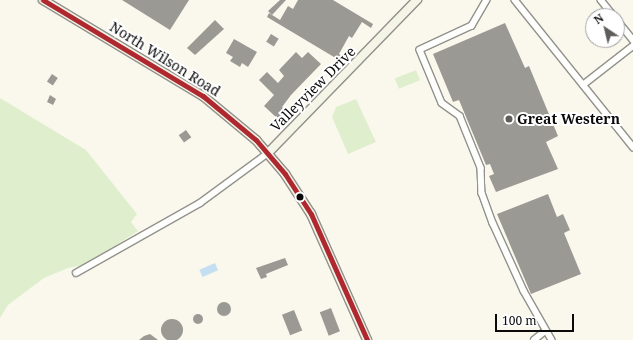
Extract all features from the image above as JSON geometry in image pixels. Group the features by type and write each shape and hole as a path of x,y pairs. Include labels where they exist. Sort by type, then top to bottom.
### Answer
{"main road":[{"name":"North Wilson Road","path":"43,0 203,96 242,126 268,153 295,188 317,225 367,340"},
{"name":"Valleyview Drive","path":"268,153 417,0"}],"street":[{"path":"487,0 472,26 420,50 442,102 460,116 482,168 482,193 493,223 545,331 552,340"},
{"path":"515,0 633,147"},
{"path":"601,0 608,8"},
{"path":"625,30 633,40"},
{"path":"584,85 633,46"},
{"name":"Valleyview Drive","path":"76,273 212,195 268,153"},
{"path":"534,340 545,331"}],"green space":[{"path":"416,70 420,80 399,89 395,79"},
{"path":"0,98 86,150 137,214 131,222 138,231 85,265 68,268 44,278 8,305 0,318"},
{"path":"356,99 376,142 348,154 332,117 336,107"}],"water":[{"path":"215,263 218,270 202,277 199,270"}],"building":[{"path":"122,0 189,0 170,30"},
{"path":"280,0 286,0 272,15 268,11"},
{"path":"298,0 333,0 373,24 371,28 362,22 352,38 349,36 339,54 342,56 339,60 267,17 269,13 280,20 288,6 293,9"},
{"path":"215,20 224,29 195,55 187,48"},
{"name":"Great Western","path":"505,23 525,68 529,66 558,136 546,142 558,169 496,192 489,176 494,174 490,164 486,165 459,100 453,102 433,54"},
{"path":"271,34 279,39 274,46 266,42"},
{"path":"234,39 257,52 248,67 242,63 240,67 230,61 233,57 226,53"},
{"path":"296,52 302,58 308,52 321,64 291,95 282,107 286,111 278,119 264,106 274,95 259,80 267,72 278,83 284,76 279,70"},
{"path":"52,74 58,78 53,85 47,81"},
{"path":"50,95 56,99 53,105 47,102"},
{"path":"186,130 191,137 184,143 179,135"},
{"path":"548,194 557,217 563,214 570,230 564,233 581,274 531,294 497,214"},
{"path":"285,258 288,265 266,274 267,277 261,279 256,268"},
{"path":"221,302 227,302 231,306 231,312 227,316 221,316 217,312 217,306"},
{"path":"331,308 340,331 329,336 320,312"},
{"path":"294,310 302,330 290,335 282,315"},
{"path":"196,314 200,314 202,315 202,323 196,324 193,321 193,317"},
{"path":"172,319 180,322 183,330 180,338 172,341 164,338 161,330 164,322"},
{"path":"150,334 158,340 139,340 144,336"}],"transit line":[{"path":"43,0 203,96 256,140 285,174 311,214 367,340"}],"place":[{"name":"Great Western","path":"509,119"}]}
